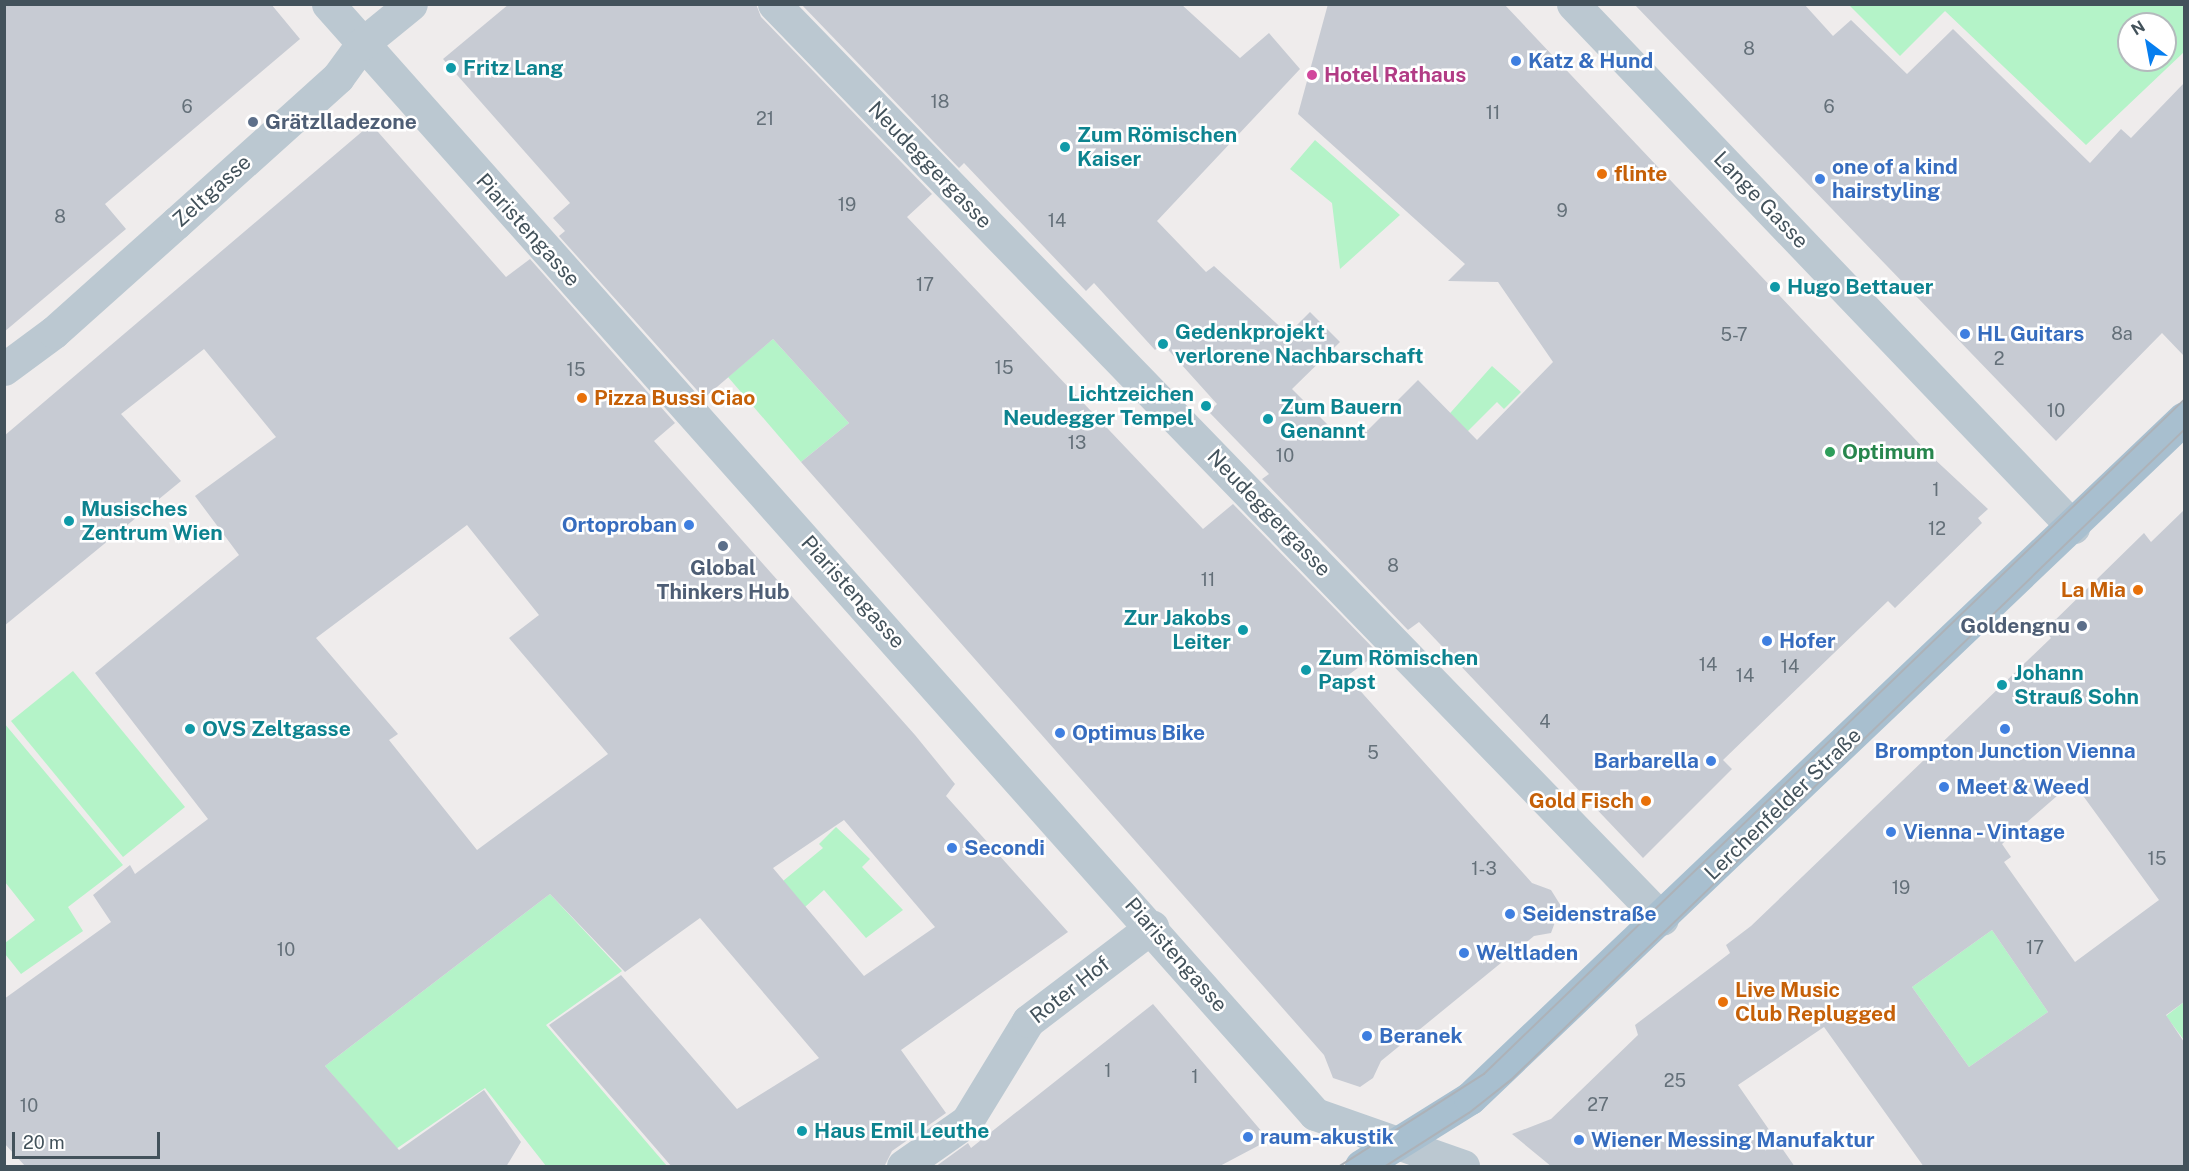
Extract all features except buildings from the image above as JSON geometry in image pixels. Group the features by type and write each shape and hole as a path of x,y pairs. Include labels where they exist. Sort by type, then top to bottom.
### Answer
{"main road":[{"name":"Lerchenfelder Straße","path":"1361,1167 1400,1145 1470,1098 1662,919 2184,418"}],"street":[{"name":"Piaristengasse","path":"328,4 1152,927 1315,1114 1463,1167"},
{"name":"Zeltgasse","path":"4,369 54,332 338,77 362,44 411,4"},
{"name":"Neudeggergasse","path":"774,4 1662,919"},
{"name":"Lange Gasse","path":"1573,4 2073,527"},
{"name":"Roter Hof","path":"903,1167 967,1121 1028,1021 1152,927"}],"green space":[{"path":"1849,5 2184,5 2184,52 2177,59 2177,12 2117,12 2117,72 2163,72 2086,145 1945,11 1900,56"},
{"path":"1315,140 1400,215 1340,269 1332,203 1290,169"},
{"path":"773,339 849,423 801,462 728,377"},
{"path":"1492,366 1521,392 1504,409 1497,402 1452,447 1435,430"},
{"path":"73,671 185,807 123,857 11,721"},
{"path":"4,723 123,865 68,907 83,931 21,974 5,954 5,943 35,920 5,882"},
{"path":"836,827 870,859 862,867 903,910 866,938 824,890 805,907 783,881 823,848 819,844"},
{"path":"550,894 622,971 546,1025 667,1166 546,1166 485,1088 396,1149 325,1066"},
{"path":"1992,930 2048,1012 1969,1067 1912,987"},
{"path":"2184,1002 2184,1040 2166,1016"}],"tram line":[{"path":"1340,1166 1484,1074 2184,400"},
{"path":"1386,1166 1469,1113 1511,1080 2184,430"}],"place":[{"name":"Katz & Hund","path":"1516,61"},
{"name":"Fritz Lang","path":"451,68"},
{"name":"Hotel Rathaus","path":"1312,75"},
{"name":"Grätzlladezone","path":"253,122"},
{"name":"Zum Römischen Kaiser","path":"1065,147"},
{"name":"flinte","path":"1602,174"},
{"name":"one of a kind hairstyling","path":"1820,179"},
{"name":"Hugo Bettauer","path":"1775,287"},
{"name":"HL Guitars","path":"1965,334"},
{"name":"Gedenkprojekt verlorene Nachbarschaft","path":"1163,344"},
{"name":"Pizza Bussi Ciao","path":"582,398"},
{"name":"Lichtzeichen Neudegger Tempel","path":"1206,406"},
{"name":"Zum Bauern Genannt","path":"1268,419"},
{"name":"Optimum","path":"1830,452"},
{"name":"Musisches Zentrum Wien","path":"69,521"},
{"name":"Ortoproban","path":"689,525"},
{"name":"Global Thinkers Hub","path":"723,546"},
{"name":"La Mia","path":"2138,590"},
{"name":"Goldengnu","path":"2082,626"},
{"name":"Zur Jakobs Leiter","path":"1243,630"},
{"name":"Hofer","path":"1767,641"},
{"name":"Zum Römischen Papst","path":"1306,670"},
{"name":"Johann Strauß Sohn","path":"2002,685"},
{"name":"OVS Zeltgasse","path":"190,729"},
{"name":"Brompton Junction Vienna","path":"2005,729"},
{"name":"Optimus Bike","path":"1060,733"},
{"name":"Barbarella","path":"1711,761"},
{"name":"Meet & Weed","path":"1944,787"},
{"name":"Gold Fisch","path":"1646,801"},
{"name":"Vienna - Vintage","path":"1891,832"},
{"name":"Secondi","path":"952,848"},
{"name":"Seidenstraße","path":"1510,914"},
{"name":"Weltladen","path":"1464,953"},
{"name":"Live Music Club Replugged","path":"1723,1002"},
{"name":"Beranek","path":"1367,1036"},
{"name":"Haus Emil Leuthe","path":"802,1131"},
{"name":"raum-akustik","path":"1248,1137"},
{"name":"Wiener Messing Manufaktur","path":"1579,1140"}]}
